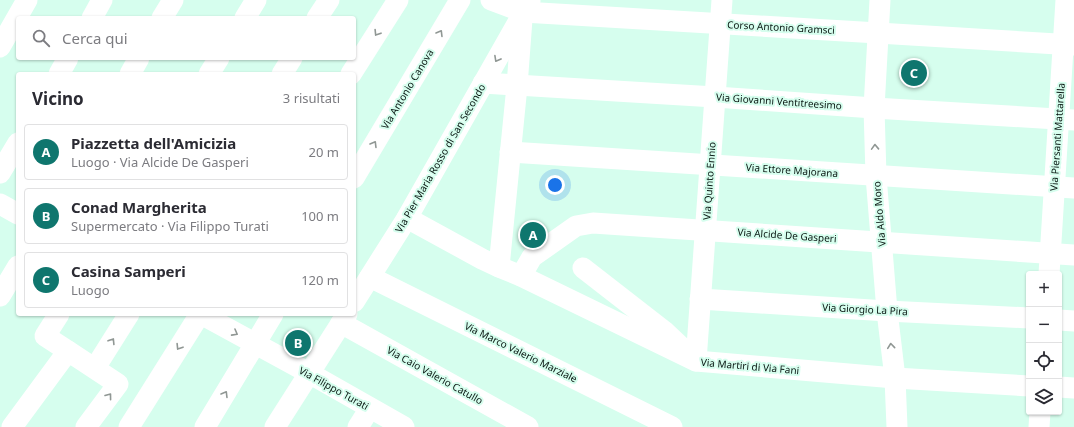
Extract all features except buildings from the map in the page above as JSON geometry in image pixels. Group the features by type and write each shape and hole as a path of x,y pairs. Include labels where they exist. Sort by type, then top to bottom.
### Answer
{"street":[{"path":"18,16 27,0"},
{"path":"93,16 102,0"},
{"path":"163,16 173,0"},
{"path":"245,16 256,0"},
{"path":"318,16 328,0"},
{"path":"352,72 398,0"},
{"name":"Via Antonio Canova","path":"356,175 460,0"},
{"name":"Corso Antonio Gramsci","path":"491,0 526,6 721,24 1069,45"},
{"name":"Via Quinto Ennio","path":"696,361 722,0"},
{"name":"Via Aldo Moro","path":"880,0 874,108 876,176 897,427"},
{"name":"Via Piersanti Mattarella","path":"1049,271 1050,253 1064,188 1069,45 1066,0"},
{"path":"499,268 526,6"},
{"name":"Via Pier Maria Rosso di San Secondo","path":"356,299 407,218 526,6"},
{"path":"0,47 16,19"},
{"path":"60,72 67,60"},
{"path":"131,72 138,60"},
{"path":"210,72 218,60"},
{"path":"283,72 291,60"},
{"name":"Via Giovanni Ventitreesimo","path":"483,83 1066,120"},
{"path":"0,173 16,146"},
{"name":"Via Ettore Majorana","path":"510,152 1064,188"},
{"path":"0,204 16,213"},
{"name":"Via Martiri di Via Fani","path":"407,218 499,268 521,276 696,361 894,378 1026,386"},
{"name":"Via Alcide De Gasperi","path":"521,276 532,257 576,226 593,223 1074,255"},
{"path":"583,268 664,331 696,361"},
{"path":"0,296 16,269"},
{"name":"Via Marco Valerio Marziale","path":"370,277 672,427"},
{"name":"Via Giorgio La Pira","path":"700,299 1026,318"},
{"path":"58,316 45,336 118,384 86,427"},
{"path":"95,368 128,316"},
{"path":"129,427 199,316"},
{"name":"Via Filippo Turati","path":"204,316 404,427"},
{"path":"205,427 272,316"},
{"path":"275,427 344,319"},
{"name":"Via Caio Valerio Catullo","path":"344,319 528,427"},
{"path":"1062,320 1074,321"},
{"path":"12,427 68,351"},
{"path":"1062,387 1074,388"},
{"path":"358,427 370,408"},
{"path":"1039,427 1040,415"}],"place":[{"name":"Casina Samperi","path":"914,73"},
{"name":"Piazzetta dell'Amicizia","path":"533,235"},
{"name":"Conad Margherita","path":"298,343"}]}
